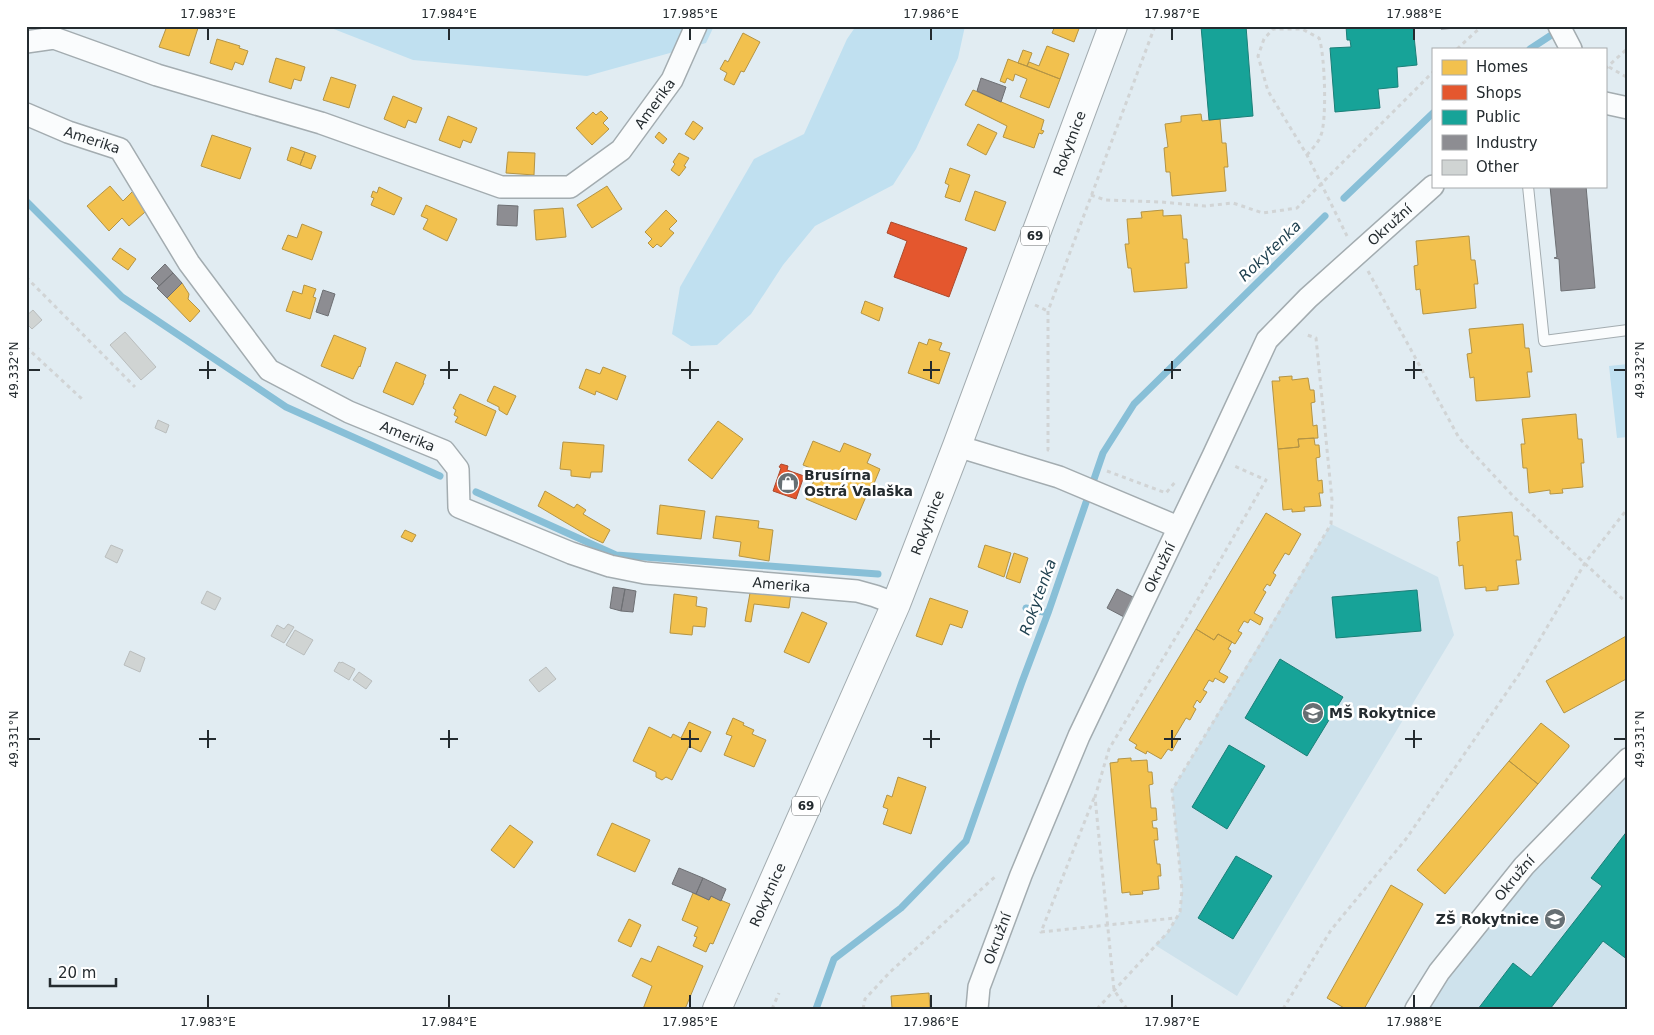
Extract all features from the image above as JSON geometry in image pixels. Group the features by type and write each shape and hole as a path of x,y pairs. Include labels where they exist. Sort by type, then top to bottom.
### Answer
{"main road":[{"name":"Rokytnice","path":"717,1009 896,604 957,446 1113,26"}],"street":[{"name":"Amerika","path":"26,42 54,38 157,75 321,123 501,187 570,187 621,150 672,80 696,26"},
{"path":"1559,26 1570,48"},
{"path":"1606,103 1628,108"},
{"name":"Amerika","path":"26,114 68,132 120,149 189,263 269,370 349,412 444,451 458,469 459,507 571,553 610,566 645,573 858,592 896,604"},
{"name":"Okružní","path":"977,1009 979,987 1020,875 1079,736 1267,340 1321,286 1432,187"},
{"path":"957,446 1059,477 1178,526"},
{"name":"Okružní","path":"1416,1009 1439,972 1524,866 1628,759"}],"lane":[{"path":"1528,188 1544,340 1628,330"}],"path":[{"path":"1048,450 1048,311 1154,26"},
{"path":"1458,48 1482,26"},
{"path":"1307,154 1321,136 1324,123 1325,86 1322,46 1319,38 1302,29 1273,29 1264,39 1258,56 1268,91 1307,154 1343,228"},
{"path":"1628,48 1607,68 1628,78"},
{"path":"1091,195 1105,200 1205,206 1233,203 1263,213 1297,208 1432,73"},
{"path":"1366,266 1460,438 1514,497 1628,604"},
{"path":"26,277 135,387"},
{"path":"1097,1009 1168,932 1180,912 1182,890 1172,790 1331,524 1332,500 1316,338 1297,332"},
{"path":"26,347 82,399"},
{"path":"1176,918 1041,932 1095,797 1108,749 1186,620 1266,480 1213,456"},
{"path":"1283,1009 1331,930 1406,839 1520,673 1585,563 1628,508"},
{"path":"1095,797 1114,990 1127,1009"},
{"path":"863,1009 865,998 890,972 1000,872 1020,875"},
{"path":"772,1009 779,993"}],"shaded area":[{"path":"326,26 714,26 706,43 587,76 413,60"},
{"path":"856,26 965,26 958,58 916,149 893,185 815,226 783,265 751,314 717,345 691,346 672,334 680,287 754,159 804,134 847,39"},
{"path":"1628,364 1628,437 1617,438 1609,366"},
{"name":"MŠ Rokytnice","path":"1331,524 1438,577 1454,635 1237,996 1155,945 1168,932 1180,912 1182,890 1172,790"},
{"name":"ZŠ Rokytnice","path":"1628,759 1628,1009 1415,1009"}],"building: Homes":[{"path":"167,26 198,28 189,56 159,47"},
{"path":"1055,26 1080,26 1074,42 1052,33"},
{"path":"743,33 760,42 744,72 741,71 734,85 724,80 727,73 720,69 725,60 728,62"},
{"path":"217,39 240,46 239,48 248,51 243,65 235,62 232,70 210,63"},
{"path":"1047,46 1069,54 1060,79 1027,66 1029,62 1039,66"},
{"path":"1023,50 1032,53 1027,66 1018,63"},
{"path":"276,58 305,67 301,81 294,79 291,89 269,82"},
{"path":"1008,59 1060,79 1049,108 1020,97 1027,79 1015,74 1013,81 1007,78 1005,83 1000,81"},
{"path":"331,77 356,85 349,108 323,100"},
{"path":"973,90 1044,120 1041,130 1044,131 1042,134 1039,133 1034,148 1003,137 1007,126 965,105"},
{"path":"393,96 422,108 416,123 408,120 405,128 384,119"},
{"path":"601,111 608,118 603,123 609,129 592,145 576,128 593,112 596,115"},
{"path":"1201,114 1202,121 1220,119 1222,143 1226,143 1228,167 1224,167 1226,191 1172,196 1170,172 1166,172 1164,148 1168,147 1165,124 1181,122 1181,116"},
{"path":"448,116 477,128 471,143 463,140 460,148 439,140"},
{"path":"693,121 703,128 694,140 685,134"},
{"path":"978,124 997,133 986,155 967,145"},
{"path":"659,132 667,139 663,144 655,137"},
{"path":"212,135 251,148 240,179 201,166"},
{"path":"291,147 305,152 300,165 287,160"},
{"path":"305,152 316,156 311,169 300,165"},
{"path":"508,152 535,153 534,175 506,173"},
{"path":"679,153 689,158 684,166 686,167 679,176 671,170 675,164 673,162"},
{"path":"950,168 970,175 960,202 945,197 949,185 945,183"},
{"path":"110,186 123,201 136,188 152,206 129,226 122,218 109,231 87,206"},
{"path":"607,186 622,209 592,228 577,205"},
{"path":"379,187 402,198 394,215 371,205 374,198 371,197 373,191 377,193"},
{"path":"975,191 1006,202 995,231 965,220"},
{"path":"426,205 457,219 447,241 423,229 428,219 421,216"},
{"path":"563,208 566,237 536,240 534,210"},
{"path":"666,210 677,221 669,229 674,233 661,247 657,244 653,248 648,243 652,239 645,232"},
{"path":"1163,210 1163,216 1181,215 1183,239 1187,239 1189,263 1185,263 1187,288 1134,292 1125,244 1129,244 1127,219 1142,218 1141,212"},
{"path":"302,224 322,232 312,260 282,249 288,235 297,238"},
{"path":"1469,236 1471,260 1475,260 1478,284 1474,284 1476,308 1423,314 1420,289 1416,290 1414,266 1418,265 1416,241"},
{"path":"120,248 136,259 128,270 112,259"},
{"path":"182,283 189,294 188,299 200,311 190,322 167,298"},
{"path":"304,285 316,289 313,297 316,298 310,319 286,311 293,291 302,294"},
{"path":"865,301 883,308 879,321 861,313"},
{"path":"1523,324 1525,348 1529,348 1532,372 1527,372 1530,397 1476,401 1474,377 1470,378 1467,354 1472,353 1469,329"},
{"path":"334,335 366,348 360,367 353,379 321,366"},
{"path":"929,339 942,343 939,350 950,353 939,384 908,373 919,342 927,345"},
{"path":"396,362 426,375 413,405 383,392"},
{"path":"603,367 626,376 617,400 596,391 595,395 579,388 586,369 600,374"},
{"path":"1292,376 1292,380 1308,378 1310,390 1314,390 1315,402 1311,403 1313,426 1317,425 1318,438 1298,439 1299,447 1278,449 1272,381 1280,381 1279,377"},
{"path":"494,386 516,396 507,415 499,410 499,407 487,401"},
{"path":"460,394 496,411 486,436 455,422 458,417 454,415 456,410 453,408"},
{"path":"1576,414 1578,439 1582,439 1583,487 1562,489 1563,493 1550,494 1550,490 1529,493 1527,468 1523,468 1521,444 1525,444 1522,419"},
{"path":"718,421 743,439 712,479 688,460"},
{"path":"1314,438 1315,445 1319,445 1320,457 1316,458 1318,481 1322,480 1323,493 1319,493 1321,506 1304,507 1305,511 1292,512 1292,509 1283,510 1278,449 1299,447 1298,439"},
{"path":"813,441 840,452 844,443 871,454 867,463 880,469 856,520 806,499 818,471 803,465"},
{"path":"563,442 604,445 602,472 591,472 590,478 571,476 571,470 560,469"},
{"path":"545,491 574,508 577,504 586,510 583,514 610,530 603,543 538,506"},
{"path":"660,505 705,511 701,539 657,534"},
{"path":"1512,512 1514,536 1518,536 1521,560 1516,560 1519,584 1498,586 1498,590 1486,591 1486,587 1465,589 1463,565 1459,566 1457,542 1460,541 1458,517"},
{"path":"1266,513 1301,534 1289,555 1285,553 1273,573 1276,575 1270,586 1267,584 1263,590 1266,592 1254,613 1263,618 1260,625 1250,619 1248,623 1244,621 1238,631 1242,633 1235,644 1218,634 1214,640 1196,629"},
{"path":"716,516 759,521 758,528 773,530 769,561 739,556 741,542 713,538"},
{"path":"405,530 416,535 412,542 401,537"},
{"path":"985,545 1011,553 1004,577 978,567"},
{"path":"1014,553 1028,558 1020,583 1006,578"},
{"path":"750,593 782,595 791,593 789,608 754,604 751,622 745,621"},
{"path":"674,594 697,597 696,606 707,608 705,627 693,626 692,635 670,633"},
{"path":"930,598 968,611 962,628 950,624 942,645 916,636"},
{"path":"802,612 827,623 809,663 784,652"},
{"path":"1196,629 1214,640 1218,634 1232,642 1228,649 1231,651 1219,672 1228,677 1224,683 1215,678 1213,682 1209,680 1203,690 1207,692 1200,703 1197,700 1193,707 1196,709 1190,720 1186,718 1174,738 1178,740 1172,751 1168,749 1161,759 1147,751 1146,754 1135,748 1137,745 1129,740"},
{"path":"1628,635 1628,678 1564,713 1546,681"},
{"path":"733,718 754,730 752,734 766,740 754,767 724,755 732,736 726,734"},
{"path":"689,722 711,732 701,752 689,746 672,780 666,777 662,780 656,777 656,772 633,761 649,727 671,738 673,734 681,738"},
{"path":"1541,723 1569,745 1569,747 1538,784 1509,761"},
{"path":"1131,758 1131,761 1147,760 1148,772 1152,772 1153,784 1149,785 1151,808 1156,808 1157,820 1152,821 1153,828 1157,828 1158,840 1154,840 1157,864 1160,864 1161,876 1158,876 1159,889 1142,891 1143,894 1130,895 1130,892 1122,893 1110,763 1118,762 1118,759"},
{"path":"1509,761 1538,784 1445,894 1417,870"},
{"path":"898,777 926,787 911,834 883,824 888,809 883,807 887,795 892,797"},
{"path":"612,823 650,840 635,872 597,855"},
{"path":"510,825 533,842 514,868 491,850"},
{"path":"1391,885 1423,904 1364,1009 1346,1009 1327,998"},
{"path":"693,893 709,900 711,896 730,904 713,944 710,943 706,952 693,946 697,937 694,936 698,927 682,920"},
{"path":"629,919 641,925 631,947 618,941"},
{"path":"658,946 703,966 685,1009 643,1009 652,986 632,976 641,958 651,962"},
{"path":"929,993 930,1009 890,1009 892,1008 891,996"}],"building: Shops":[{"path":"891,222 967,248 949,297 894,277 907,241 887,233"},
{"name":"Brusírna Ostrá Valaška","path":"781,464 788,466 787,470 804,476 796,499 773,491"}],"building: Public":[{"path":"1201,26 1246,26 1253,116 1209,120"},
{"path":"1346,26 1413,26 1417,65 1397,67 1398,87 1378,89 1380,108 1335,112 1330,48 1351,47 1350,40 1347,40"},
{"path":"1417,590 1421,631 1336,638 1332,597"},
{"path":"1280,659 1343,697 1307,756 1245,718"},
{"path":"1229,745 1265,766 1227,829 1192,807"},
{"path":"1628,830 1628,960 1603,941 1550,1009 1478,1009 1513,963 1531,977 1602,886 1591,878"},
{"path":"1236,856 1272,876 1233,939 1198,918"}],"building: Industry":[{"path":"1441,26 1460,26 1460,28 1441,29"},
{"path":"981,78 1006,87 1001,102 977,91"},
{"path":"1550,188 1586,188 1595,288 1561,291 1559,259 1554,258 1557,257"},
{"path":"498,205 518,206 517,226 497,225"},
{"path":"165,264 173,273 159,286 151,278"},
{"path":"173,273 182,283 167,298 157,288"},
{"path":"323,290 335,294 328,316 316,312"},
{"path":"613,587 625,589 621,611 610,608"},
{"path":"625,589 636,591 633,612 621,611"},
{"path":"1117,589 1133,597 1124,617 1107,608"},
{"path":"679,868 703,878 696,894 672,884"},
{"path":"703,878 726,889 721,901 711,896 709,900 696,894"}],"building: Other":[{"path":"33,310 42,320 32,329 26,323 26,316"},
{"path":"125,332 156,367 141,380 110,345"},
{"path":"158,420 169,425 166,433 155,428"},
{"path":"111,545 123,550 117,563 105,557"},
{"path":"207,591 221,598 215,610 201,603"},
{"path":"288,624 294,627 284,643 271,636 277,625 284,629"},
{"path":"295,630 313,640 304,655 286,645"},
{"path":"130,651 145,658 140,672 124,665"},
{"path":"339,662 355,669 349,680 334,671"},
{"path":"546,667 556,679 539,692 529,680"},
{"path":"359,672 372,681 366,689 353,680"}],"waterway":[{"name":"Rokytenka","path":"1532,48 1559,30"},
{"name":"Rokytenka","path":"1344,198 1432,114"},
{"path":"26,201 122,297 286,407 440,476"},
{"name":"Rokytenka","path":"816,1009 834,959 901,908 966,841 1103,453 1134,404 1325,216"},
{"path":"476,492 616,555 878,574"},
{"path":"1026,608 1048,613"}],"place":[{"name":"Brusírna Ostrá Valaška","path":"788,483"},
{"name":"MŠ Rokytnice","path":"1313,713"},
{"name":"ZŠ Rokytnice","path":"1555,919"}]}
